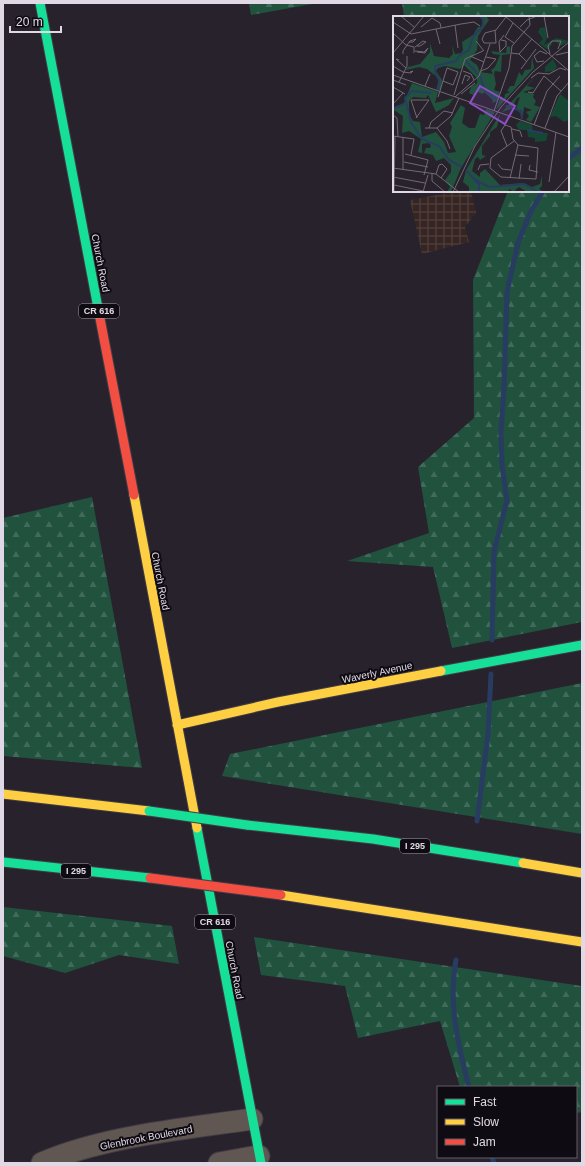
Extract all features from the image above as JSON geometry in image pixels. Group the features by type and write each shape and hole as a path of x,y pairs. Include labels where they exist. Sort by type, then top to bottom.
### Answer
{"main road":[{"name":"Church Road","path":"40,3 260,1159"},
{"name":"Waverly Avenue","path":"177,725 225,713 428,672 582,645"},
{"name":"I 295","path":"3,794 353,837 582,873"},
{"name":"I 295","path":"3,862 150,878 281,895 582,942"}],"street":[{"name":"Glenbrook Boulevard","path":"42,1163 78,1151 110,1143 252,1119"},
{"path":"219,1163 260,1159"}],"shaded area":[{"path":"453,192 471,192 476,213 465,227 469,242 422,254 410,200"}],"green space":[{"path":"249,3 318,3 251,15"},
{"path":"402,3 582,3 582,622 452,648 433,567 347,561 429,533 418,467 474,418 473,280 508,192 569,192 569,16 404,16"},
{"path":"92,497 142,768 3,756 3,518"},
{"path":"582,683 582,834 222,776 230,754"},
{"path":"3,907 172,926 179,964 119,955 65,973 3,956"},
{"path":"254,937 582,986 582,1112 577,1113 577,1086 460,1086 440,1021 358,1038 345,986 261,975"}],"waterway":[{"path":"569,158 582,148"},
{"path":"492,640 494,552 507,500 502,465 501,432 507,292 518,243 530,213 542,192"},
{"path":"477,821 488,734 491,674"},
{"path":"456,960 453,992 455,1024 469,1086"},
{"path":"492,1158 494,1163"}],"traffic: fast":[{"path":"40,3 98,308"},
{"path":"441,671 582,645"},
{"path":"149,811 247,825"},
{"path":"247,825 373,839 523,863"},
{"path":"197,828 261,1163"},
{"path":"3,862 150,878"}],"traffic: slow":[{"path":"134,495 197,828"},
{"path":"177,725 278,702 441,671"},
{"path":"3,794 149,811"},
{"path":"523,863 582,873"},
{"path":"281,895 582,942"}],"traffic: jam":[{"path":"98,308 134,495"},
{"path":"150,878 281,895"}]}
